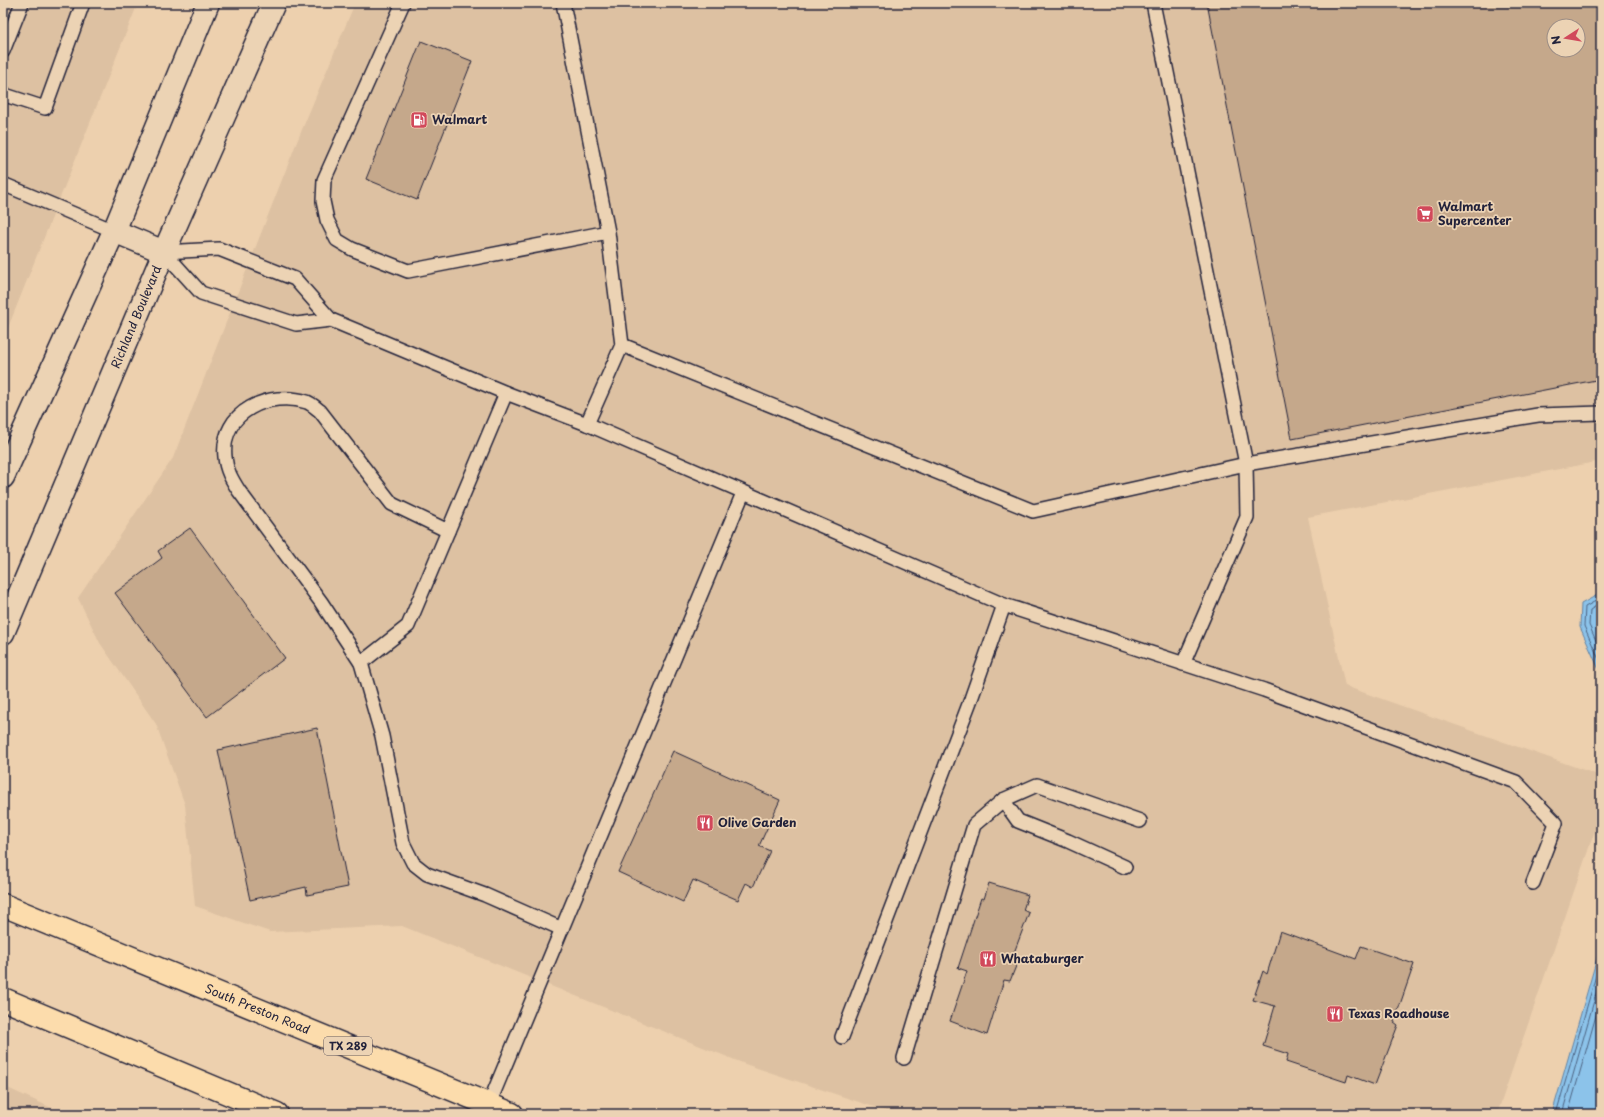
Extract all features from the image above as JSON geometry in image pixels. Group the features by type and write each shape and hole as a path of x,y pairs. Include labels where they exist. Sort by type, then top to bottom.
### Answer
{"main road":[{"name":"South Preston Road","path":"3,905 512,1114"},
{"path":"3,999 277,1114"}],"street":[{"path":"3,477 114,231 208,3"},
{"name":"Richland Boulevard","path":"3,633 164,252 274,3"},
{"path":"114,231 164,252"}],"lane":[{"path":"3,51 22,3"},
{"path":"4,96 45,108 83,3"},
{"path":"403,3 324,180 322,201 327,220 337,240 352,249 408,271 608,232"},
{"path":"564,3 608,232 622,345 588,424"},
{"path":"1153,3 1246,464 1247,517 1183,664"},
{"path":"3,184 114,231"},
{"path":"164,252 219,249 295,279 330,320 506,393 588,424 743,493 1004,605 1264,690 1516,782 1556,823 1533,883"},
{"path":"164,252 201,292 296,324 330,320"},
{"path":"622,345 1033,511 1246,464 1538,415 1601,413"},
{"path":"361,663 408,626 506,393"},
{"path":"448,531 392,504 320,411 309,402 277,398 265,400 242,413 232,425 227,439 225,456 229,475 239,491 321,602 361,663 382,736 403,843 413,863 427,874 485,895 562,930"},
{"path":"489,1104 743,493"},
{"path":"842,1037 968,707 1004,605"},
{"path":"904,1058 974,824 1003,800 1037,785 1140,821"},
{"path":"1003,800 1018,822 1068,841 1125,867"}],"shaded area":[{"path":"3,3 138,3 3,340"},
{"path":"355,3 1601,3 1601,461 1308,517 1345,686 1601,776 1601,813 1497,1114 895,1114 745,1064 402,926 270,932 195,906 185,805 156,724 100,643 78,598 173,458 296,144"},
{"path":"3,1086 65,1114 3,1114"}],"water":[{"path":"1601,593 1601,674 1580,627 1581,604"},
{"path":"1601,944 1601,1114 1552,1114"}],"building":[{"path":"3,3 9,3 5,15 3,14"},
{"name":"Walmart Supercenter","path":"1207,3 1601,3 1601,379 1292,439"},
{"name":"Walmart","path":"421,41 472,61 417,200 366,179"},
{"path":"190,528 285,658 207,717 115,593 162,558 158,551"},
{"path":"317,728 348,887 307,895 306,887 250,900 218,750"},
{"name":"Olive Garden","path":"673,751 780,800 759,846 770,851 753,887 746,883 738,900 693,880 683,902 618,872"},
{"name":"Whataburger","path":"989,883 1028,895 1023,910 1029,913 1012,958 1018,961 1010,981 1004,980 987,1035 950,1021 967,971 958,968 981,898 984,899"},
{"name":"Texas Roadhouse","path":"1280,931 1356,959 1361,946 1414,964 1394,1022 1398,1025 1375,1085 1348,1075 1346,1082 1286,1062 1288,1054 1263,1046 1275,1006 1253,1000 1263,971 1267,974"}],"place":[{"name":"Walmart","path":"419,120"},
{"name":"Walmart Supercenter","path":"1425,214"},
{"name":"Olive Garden","path":"705,823"},
{"name":"Whataburger","path":"988,959"},
{"name":"Texas Roadhouse","path":"1335,1014"}]}
